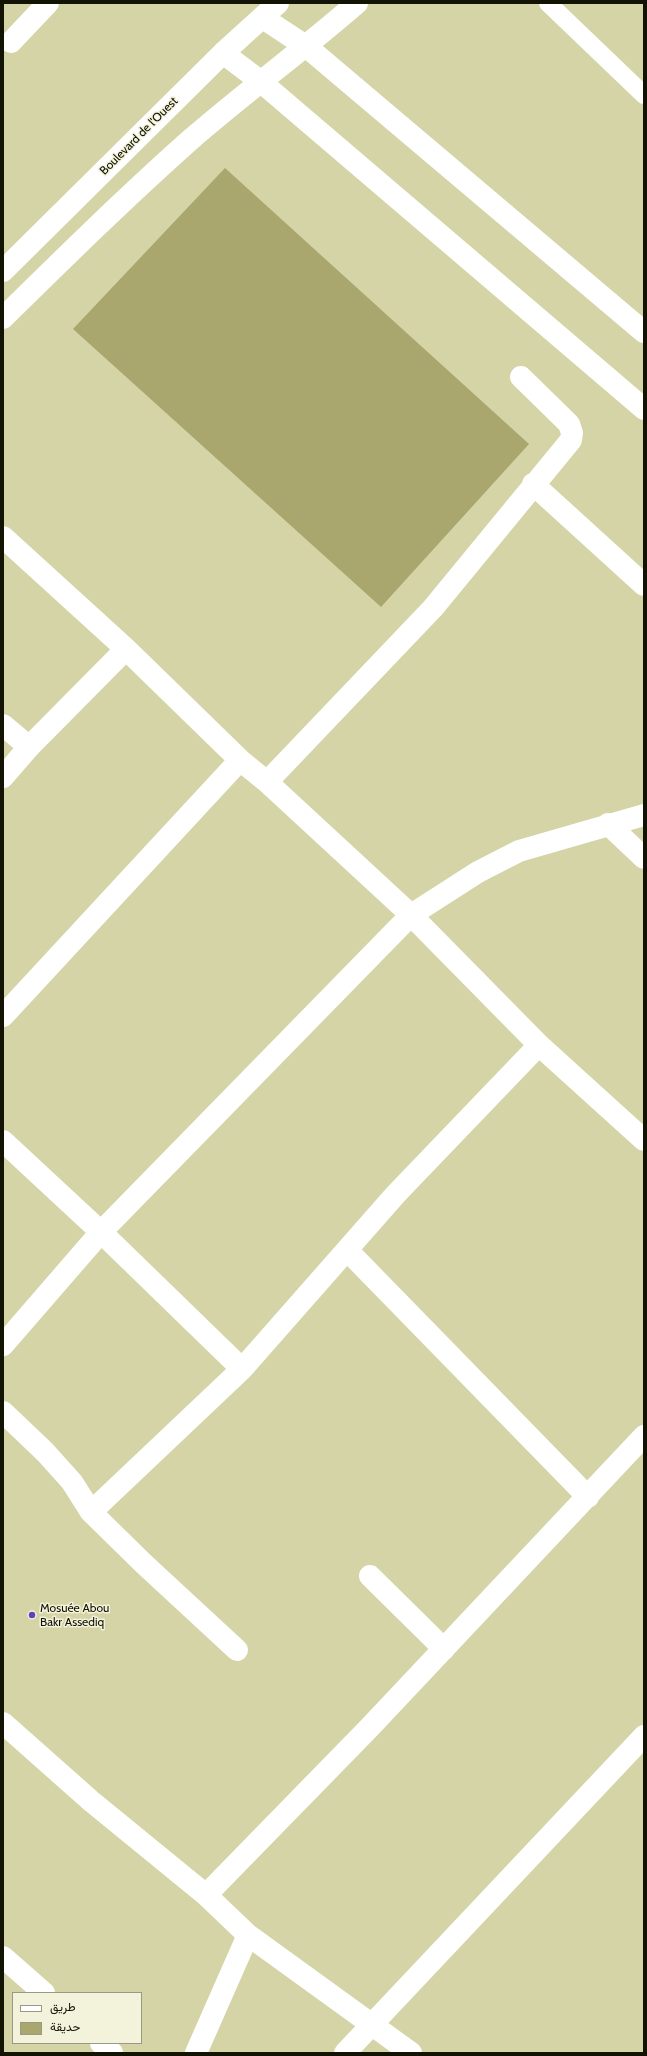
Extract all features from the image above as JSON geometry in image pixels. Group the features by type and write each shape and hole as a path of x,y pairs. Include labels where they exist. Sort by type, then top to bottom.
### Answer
{"street":[{"path":"11,42 48,3"},
{"name":"Boulevard de l'Ouest","path":"3,272 223,53 278,3"},
{"path":"3,318 119,205 260,81 306,47 357,3"},
{"path":"263,18 306,47 644,332"},
{"path":"223,53 260,81 644,409"},
{"path":"267,782 433,608 533,484 571,440 572,428 569,424 521,377"},
{"path":"533,484 644,585"},
{"path":"3,537 126,650 240,760 267,782 411,916 539,1045 644,1140"},
{"path":"3,777 29,747 126,650"},
{"path":"3,725 29,747"},
{"path":"3,1016 240,760"},
{"path":"3,1345 101,1232 411,916 478,872 519,851 608,824 644,815"},
{"path":"608,824 644,858"},
{"path":"91,1512 242,1369 396,1194 539,1045"},
{"path":"3,1142 101,1232 242,1369"},
{"path":"347,1250 588,1497"},
{"path":"3,1412 45,1452 72,1482 91,1512 144,1564 237,1650"},
{"path":"206,1895 444,1648 644,1436"},
{"path":"370,1576 444,1648"},
{"path":"3,1723 91,1801 206,1895 248,1934 411,2053"},
{"path":"345,2053 644,1736"},
{"path":"196,2053 248,1934"},
{"path":"3,1957 43,1992"},
{"path":"101,2044 112,2053"}],"lane":[{"path":"548,3 644,95"}],"green space":[{"path":"225,168 529,444 381,607 73,329"}],"place":[{"name":"Mosuée Abou Bakr Assediq","path":"32,1615"}]}
